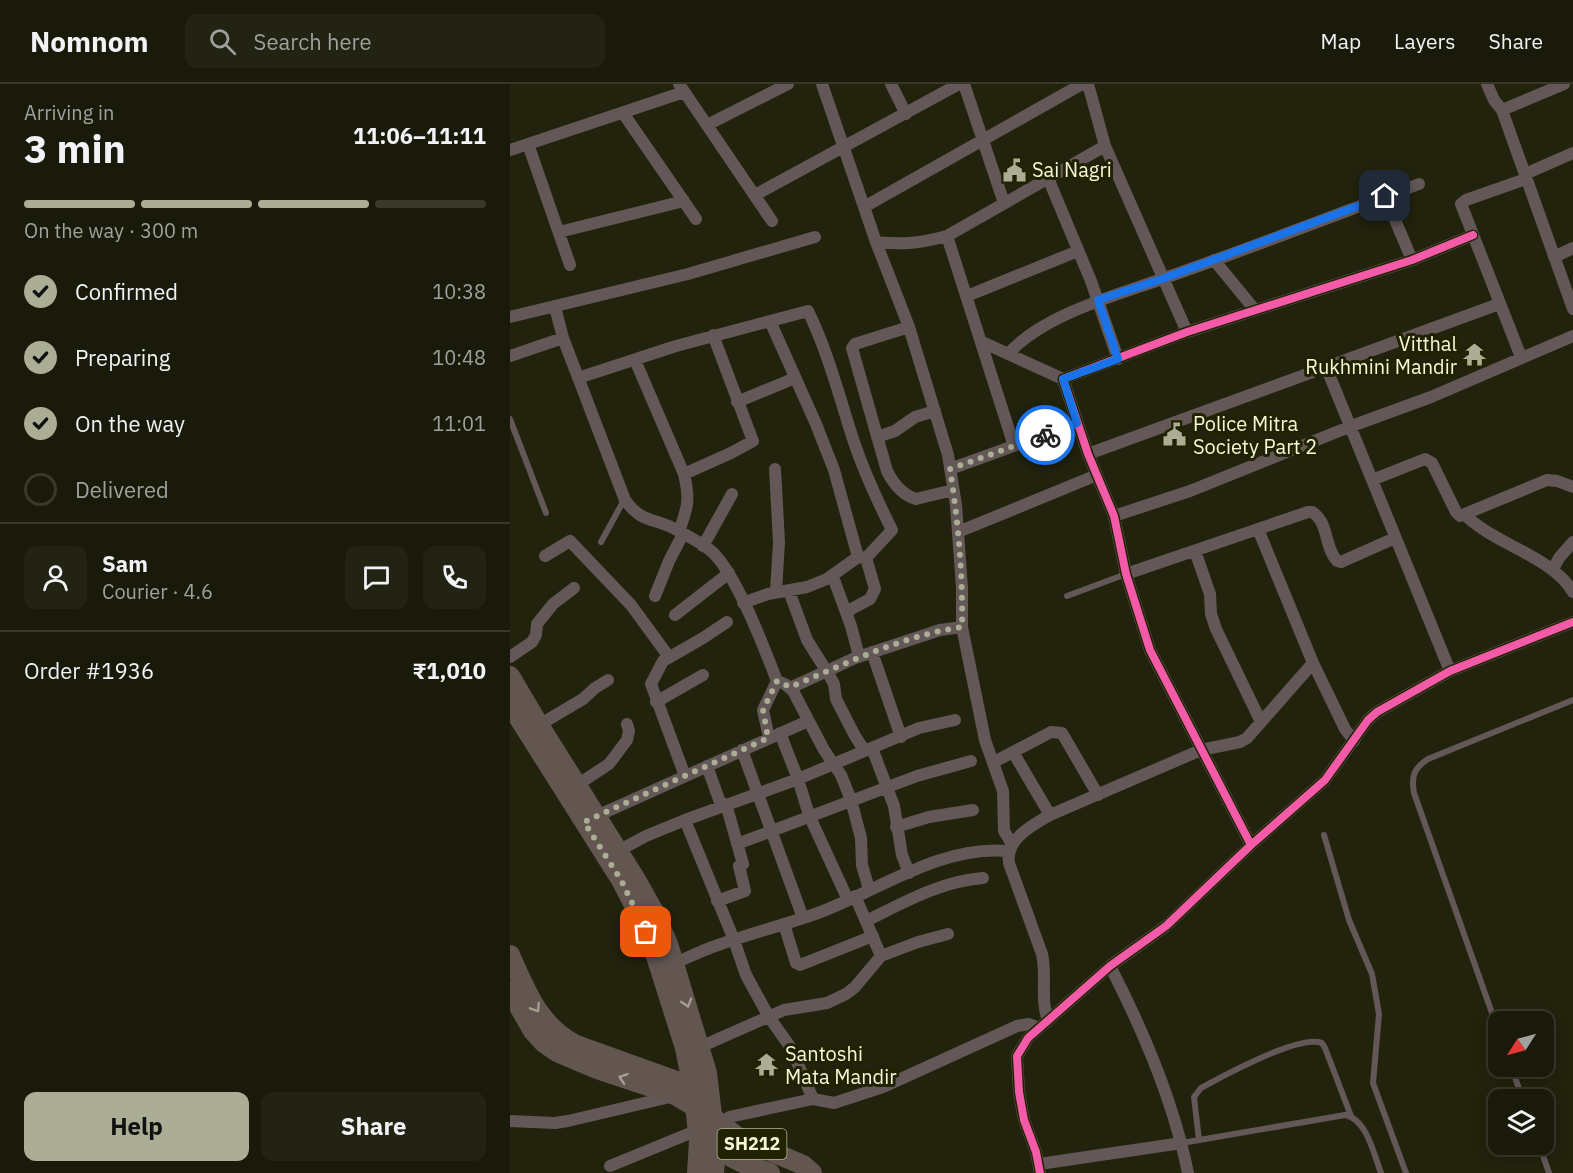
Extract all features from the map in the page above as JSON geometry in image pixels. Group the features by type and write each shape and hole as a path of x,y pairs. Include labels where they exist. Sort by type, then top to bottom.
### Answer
{"main road":[{"path":"510,676 576,785 655,953 686,1048 700,1102 703,1141 714,1173"},
{"path":"510,704 590,819 618,851 654,912 675,963 700,1047 703,1141 698,1173"},
{"path":"510,955 531,1000 549,1026 560,1037 700,1102"},
{"path":"510,991 515,1015 544,1043 557,1052 597,1069 700,1102"},
{"name":"SH212","path":"700,1102 731,1133 762,1149 803,1165 812,1173"},
{"name":"SH212","path":"703,1141 737,1168 770,1173"}],"street":[{"path":"707,125 788,84"},
{"path":"822,84 876,242 909,327 948,455 958,532 962,627 982,728 1005,801 1004,831 1010,848 1009,863 1044,960 1043,1024"},
{"path":"891,84 906,114"},
{"path":"755,195 959,84"},
{"path":"964,84 1004,203"},
{"path":"864,207 1082,84"},
{"path":"1088,84 1105,146 1187,332"},
{"path":"1487,84 1494,100 1502,110 1573,309"},
{"path":"1502,110 1564,84"},
{"path":"510,150 623,112 681,88 772,221"},
{"path":"623,112 696,219"},
{"path":"528,144 570,265"},
{"path":"876,242 922,243 947,236 1105,146"},
{"path":"1521,357 1461,204 1525,177 1573,153"},
{"path":"1048,178 1098,300 1118,359"},
{"path":"1008,354 1016,345 1044,327 1098,300 1162,279 1419,184"},
{"path":"1385,196 1412,260"},
{"path":"559,232 684,201"},
{"path":"982,342 1063,379 1187,332 1412,260 1473,235"},
{"path":"947,236 1014,446"},
{"path":"510,317 688,274 815,237"},
{"path":"1554,257 1573,248"},
{"path":"968,296 1078,251"},
{"path":"1214,260 1255,310"},
{"path":"1088,454 1499,304"},
{"path":"555,307 563,338 625,500 634,512 652,522 681,532 712,551 729,573 777,681 794,691 851,800 861,838 862,865 869,889"},
{"path":"578,378 713,335 808,311 834,374 856,447 876,498 892,530 862,558 833,577 743,603"},
{"path":"770,321 816,424 834,470 862,558 875,589 870,599 846,612"},
{"path":"909,327 855,344 852,347 890,477 909,497 916,500 953,490"},
{"path":"684,474 753,441 713,335"},
{"path":"1114,516 1190,491 1349,427 1431,397 1573,336"},
{"path":"510,356 563,338"},
{"path":"635,360 684,474 688,494 681,532 655,596"},
{"path":"1326,366 1450,671"},
{"path":"737,402 795,378"},
{"path":"1063,379 1088,454 1114,516 1126,574 1149,650 1251,845"},
{"path":"877,437 895,431 915,417 935,411"},
{"path":"950,469 1077,423"},
{"path":"1372,480 1425,459 1428,460 1432,463 1460,516 1547,480 1573,487"},
{"path":"775,469 783,592 807,640 834,684 836,699 855,736 868,749 888,787 894,806 902,855 909,873"},
{"path":"958,532 1097,475"},
{"path":"703,546 732,495"},
{"path":"1126,574 1312,512 1321,519 1332,554 1337,561 1341,562 1395,538"},
{"path":"1465,515 1488,534 1553,569 1565,580 1573,592"},
{"path":"1258,529 1313,663 1345,729 1354,741"},
{"path":"546,556 570,541 631,605 669,657"},
{"path":"1553,569 1573,542"},
{"path":"1195,551 1210,594 1211,614 1216,629 1261,722"},
{"path":"675,615 729,573"},
{"path":"833,577 859,657"},
{"path":"510,657 535,639 537,624 553,604 574,588"},
{"path":"685,776 651,684 663,661 727,622"},
{"path":"1182,1143 1040,1168 1024,1120 1017,1065 1017,1056 1021,1048 1043,1024 1110,966 1166,926 1251,845 1325,780 1368,720 1377,712 1450,671 1573,622"},
{"path":"790,687 872,652 940,630 962,627"},
{"path":"872,652 901,737"},
{"path":"675,963 715,945 819,913 869,889 945,859 983,850 1010,848 1034,825 1050,815 1201,750 1240,742 1251,735 1313,663"},
{"path":"656,702 703,675"},
{"path":"539,725 583,699 608,680"},
{"path":"777,681 763,710 774,736 798,779 809,816 851,898 866,921 881,956"},
{"path":"590,819 808,720"},
{"path":"618,851 646,836 685,820 798,779 919,728 955,720"},
{"path":"576,785 609,764 629,736 627,724"},
{"path":"994,762 1051,732 1062,734 1098,795"},
{"path":"742,750 803,918"},
{"path":"1013,752 1050,815"},
{"path":"737,844 917,776 971,762"},
{"path":"707,766 724,805 743,864 739,866 745,891 717,901"},
{"path":"896,826 929,817 973,810"},
{"path":"685,820 746,975 769,1017 792,1048 813,1099"},
{"path":"866,921 938,888 969,879 983,878"},
{"path":"784,924 796,963 800,965 873,936"},
{"path":"700,1047 792,1008 827,1003 846,994 860,982 881,956 948,934"},
{"path":"1110,966 1129,1003 1182,1143 1188,1173"},
{"path":"510,1121 555,1123 700,1102 813,1099 834,1103 883,1088 1017,1026 1043,1024"},
{"path":"610,1166 703,1141"}],"lane":[{"path":"510,419 546,513"},
{"path":"601,542 625,500"},
{"path":"1067,596 1126,574"},
{"path":"1491,1011 1414,793 1412,774 1428,759 1573,700"},
{"path":"1324,835 1350,920 1372,974 1379,1014 1373,1083 1406,1173"},
{"path":"1199,1140 1194,1097 1201,1088 1260,1057 1312,1041 1322,1043 1325,1048 1351,1116 1363,1130 1381,1173"},
{"path":"1182,1143 1345,1115 1351,1116"},
{"path":"1543,1155 1550,1173"}],"cycle path":[{"path":"1251,845 1150,650 1126,574 1114,516 1088,454 1063,379 1187,332 1412,260 1473,235"},
{"path":"1040,1173 1036,1152 1024,1120 1019,1092 1017,1056 1028,1038 1110,966 1166,926 1251,845 1325,780 1368,720 1377,712 1450,671 1573,622"}],"way so far":[{"path":"646,932 621,880 584,822 768,738 763,710 777,681 790,687 855,658 940,630 962,627 962,588 956,505 950,469 1045,435"}],"place":[{"name":"Sai Nagri","path":"1014,170"},
{"name":"Vitthal Rukhmini Mandir","path":"1475,355"},
{"name":"Police Mitra Society Part 2","path":"1175,435"},
{"name":"Santoshi Mata Mandir","path":"767,1065"}],"route":[{"path":"1045,435 1077,423 1063,379 1118,359 1098,300 1162,279 1385,196"}]}
